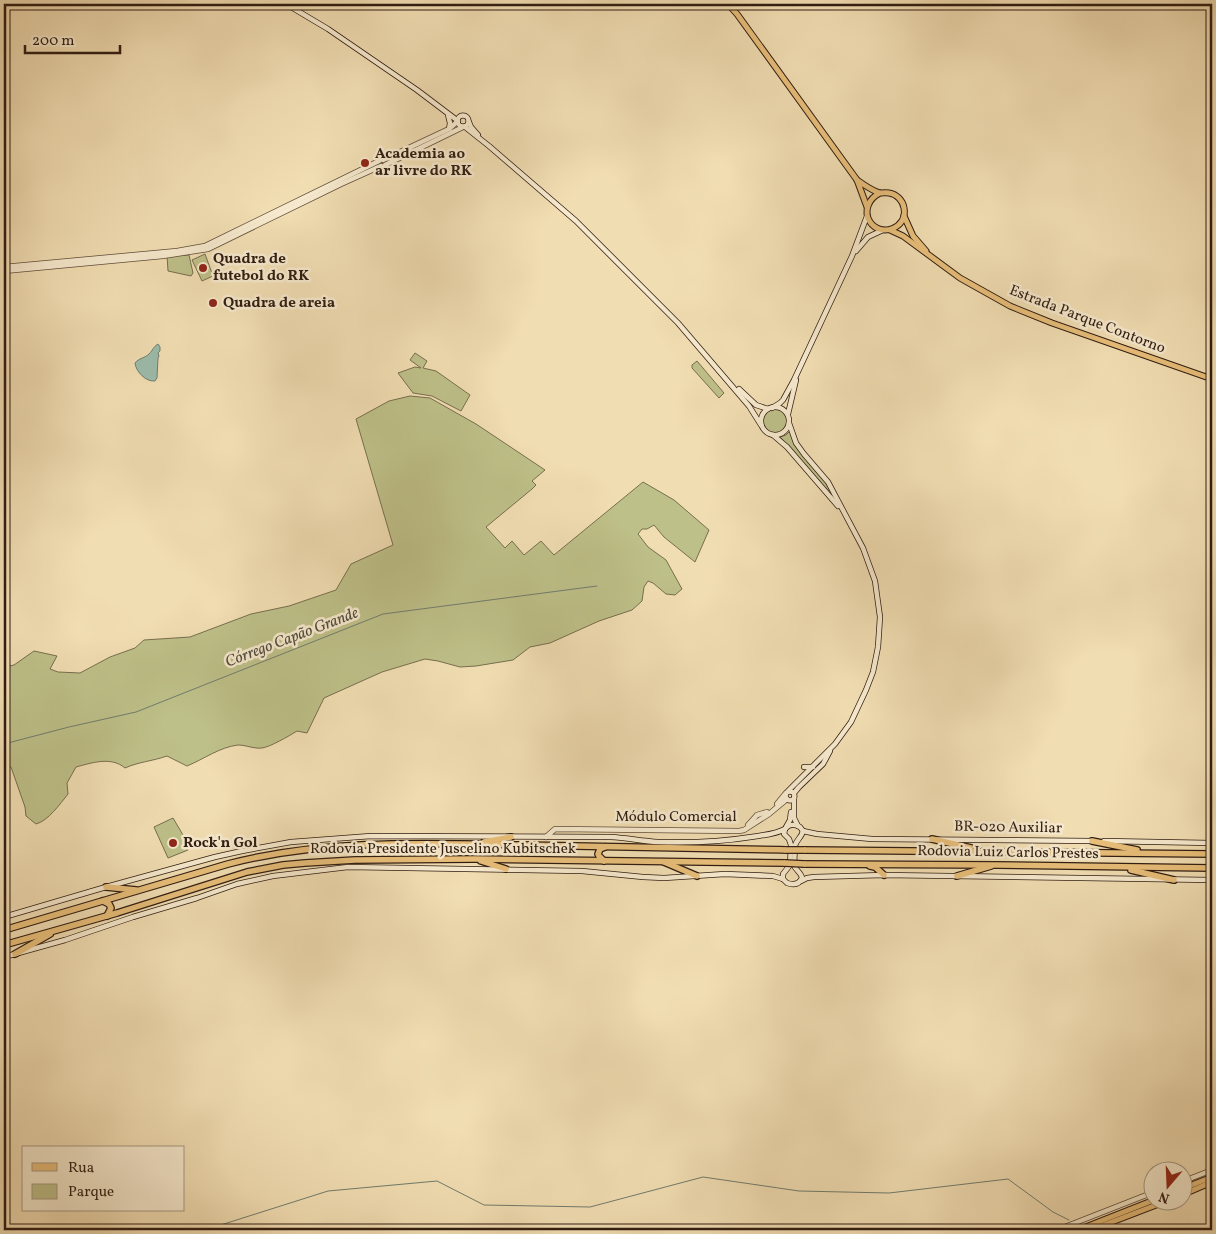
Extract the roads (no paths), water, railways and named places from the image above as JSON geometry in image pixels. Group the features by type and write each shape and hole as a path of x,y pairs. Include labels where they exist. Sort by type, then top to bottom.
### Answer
{"highway":[{"path":"470,844 512,837"},
{"path":"932,839 983,851"},
{"path":"1092,841 1151,853"},
{"name":"Rodovia Presidente Juscelino Kubitschek","path":"4,930 243,860 294,850 363,845 470,844 804,850"},
{"path":"605,847 600,849 598,854 605,861"},
{"name":"Rodovia Luiz Carlos Prestes","path":"804,850 1212,854"},
{"path":"905,850 912,857 907,864"},
{"path":"474,859 506,869"},
{"name":"Rodovia Presidente Juscelino Kubitschek","path":"4,945 178,895 236,875 283,865 355,860 474,859 804,864"},
{"path":"660,861 696,876"},
{"name":"Rodovia Luiz Carlos Prestes","path":"804,864 1212,868"},
{"path":"861,864 875,867 884,875"},
{"path":"957,876 997,865"},
{"path":"1122,867 1174,880"},
{"path":"106,886 141,890"},
{"path":"103,901 109,904 111,908 107,916"},
{"path":"15,954 58,930"}],"main road":[{"path":"286,4 328,29 458,121 460,126 489,146 554,202 678,323 749,406 766,432 787,447 844,512"},
{"path":"728,4 857,180 867,207 867,216 852,256 799,369 783,400 770,408 762,416 762,425"},
{"path":"733,4 737,14"},
{"path":"436,105 455,115 466,117 471,127 489,146"},
{"path":"447,114 450,120 448,129"},
{"path":"429,141 448,129 462,116"},
{"path":"4,269 163,256 208,249 382,163 464,127 469,122"},
{"path":"857,180 880,193 889,193 897,196 903,203 904,216 913,236 933,259"},
{"path":"867,207 873,197 880,193"},
{"path":"867,216 875,227 890,230 903,236 933,259"},
{"path":"890,230 899,225 904,216"},
{"path":"852,256 868,237 883,230"},
{"name":"Estrada Parque Contorno","path":"933,259 977,289 1020,310 1212,379"},
{"path":"799,369 791,395 788,414 789,423 800,450 828,482 863,548 875,581 880,617 878,647 873,672 866,690 851,722 823,764 806,777"},
{"path":"726,378 756,404 770,408 779,408 788,414"},
{"path":"773,436 786,431 789,423"},
{"path":"806,777 835,744"},
{"path":"804,767 813,767"},
{"name":"Módulo Comercial","path":"747,828 755,816 769,811 787,792 806,777"},
{"name":"Módulo Comercial","path":"546,837 555,829 740,831 792,798 806,777"},
{"path":"792,798 785,796 787,792 791,791 792,798 794,818 803,831 795,846 794,868 802,876 800,881"},
{"path":"783,879 783,874 790,865 791,845 789,839 784,834 791,818 792,798"},
{"path":"4,917 106,886 219,856 291,842 371,836 611,837 656,842 701,842 751,837 777,832 791,825 798,826"},
{"name":"Módulo Comercial","path":"605,829 611,837"},
{"name":"BR-020 Auxiliar","path":"803,831 872,839 1212,843"},
{"path":"4,957 64,940 237,884 273,876 348,867 582,871 664,878 725,874 773,876 783,879 789,884 796,884 807,878 814,877 884,875 1212,880"},
{"path":"1194,1177 1212,1170"},
{"path":"1194,1184 1212,1177"},
{"path":"1194,1190 1212,1182"},
{"path":"1057,1230 1144,1196"},
{"path":"1078,1230 1144,1204"},
{"path":"1091,1230 1144,1210"}],"waterway":[{"name":"Córrego Capão Grande","path":"4,744 136,712 383,614 597,586"},
{"path":"205,1230 328,1191 437,1181 484,1205 590,1207 703,1177 799,1191 889,1193 1008,1179 1053,1212 1069,1220"}],"place":[{"name":"Academia ao ar livre do RK","path":"365,163"},
{"name":"Quadra de futebol do RK","path":"203,268"},
{"name":"Quadra de areia","path":"213,303"},
{"name":"Rock'n Gol","path":"173,843"}]}
